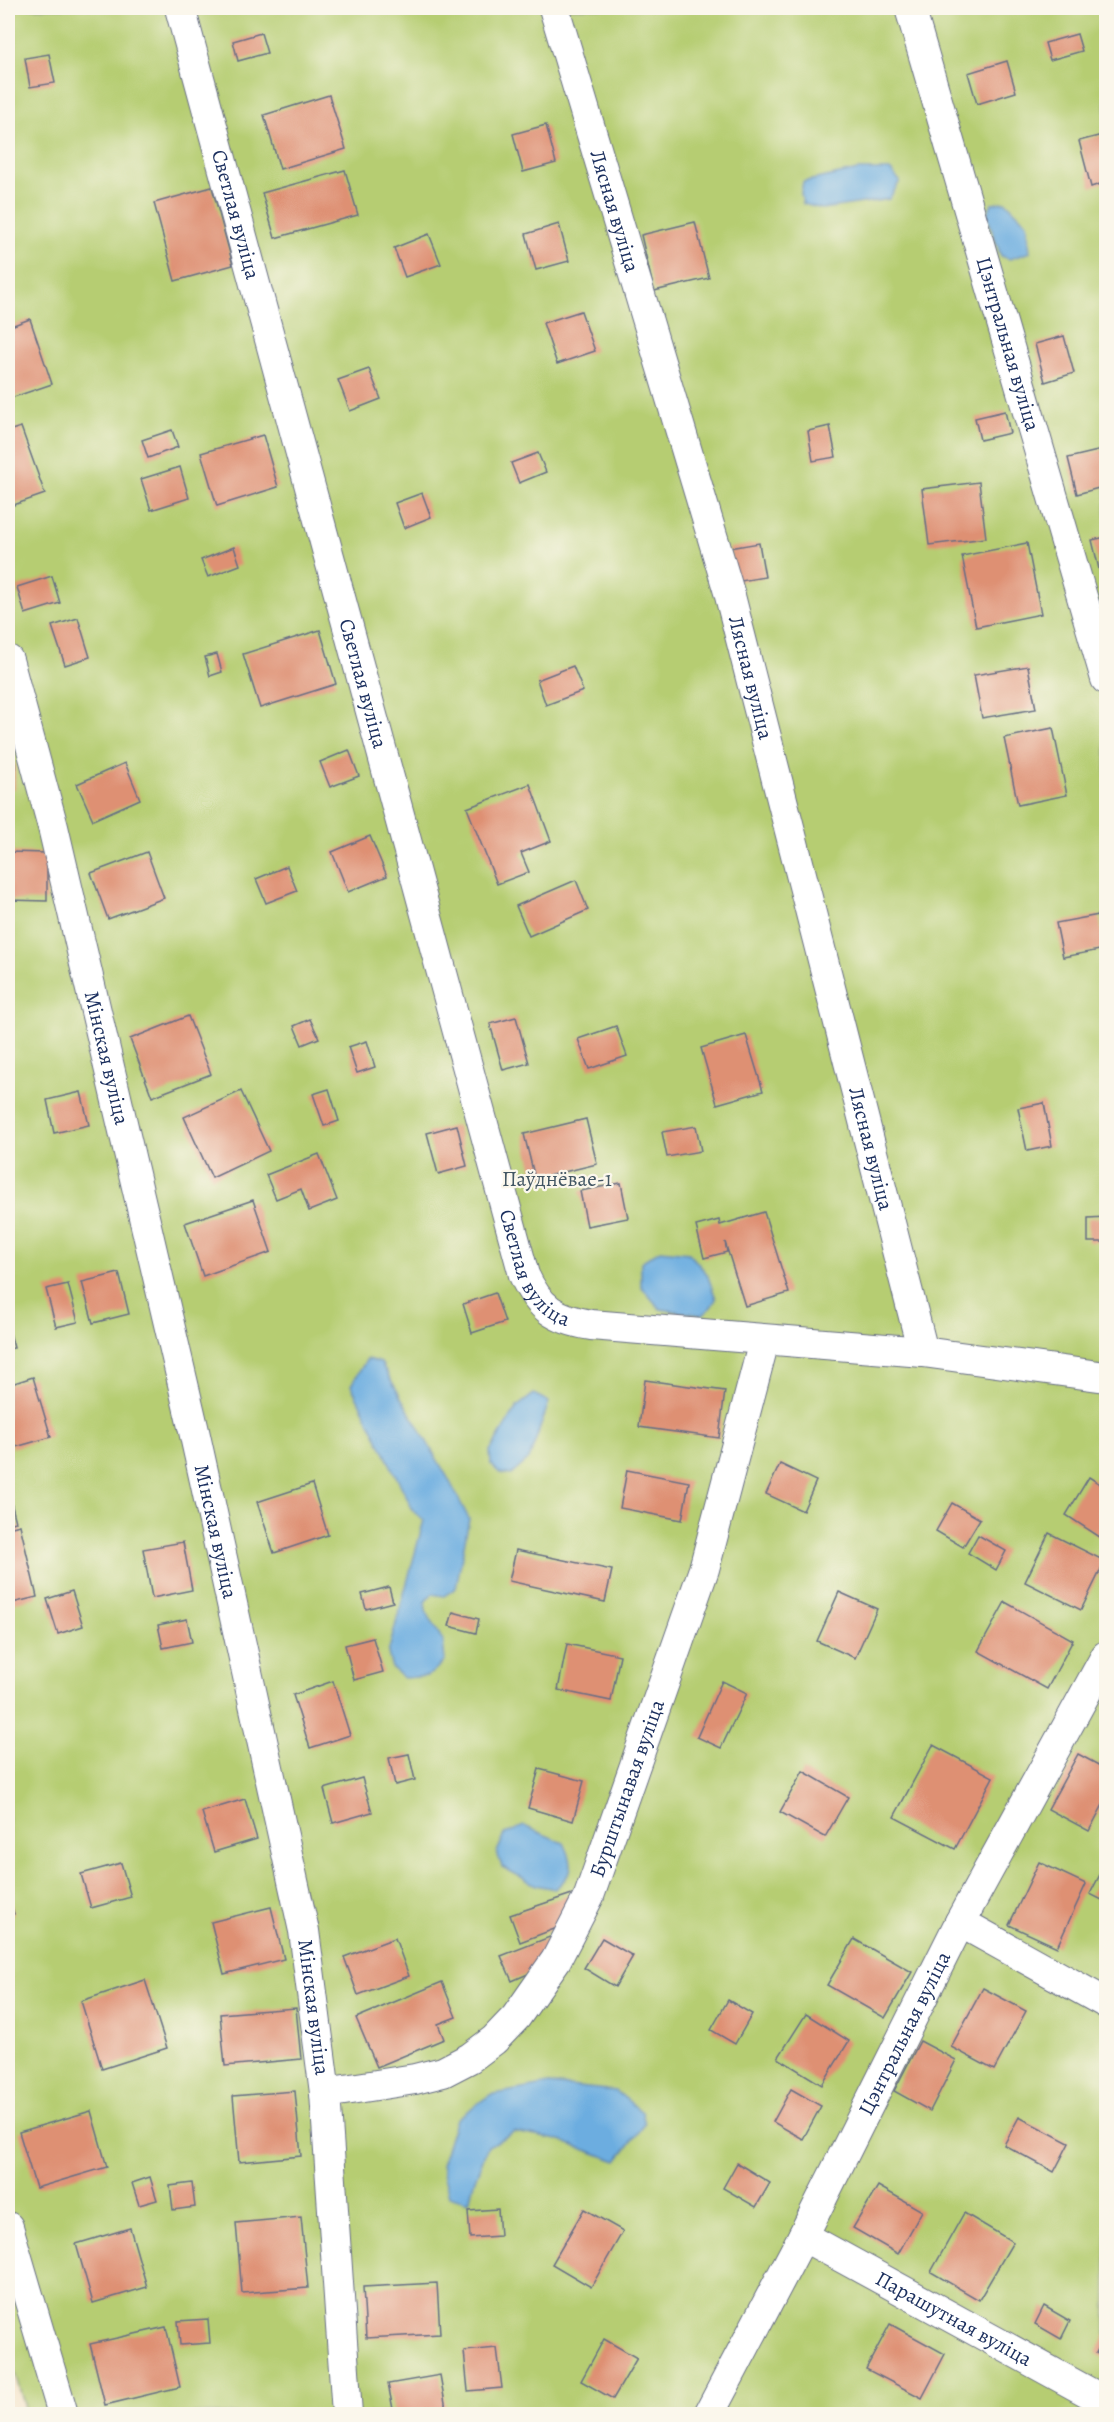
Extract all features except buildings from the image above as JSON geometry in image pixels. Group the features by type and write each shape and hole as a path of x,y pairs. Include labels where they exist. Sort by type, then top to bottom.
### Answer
{"lane":[{"name":"Светлая вуліца","path":"180,8 524,1275 539,1302 550,1312 562,1318 591,1325 764,1341 923,1352 1107,1377"},
{"name":"Лясная вуліца","path":"554,8 729,592 923,1352"},
{"name":"Цэнтральная вуліца","path":"910,8 1107,679"},
{"name":"Мінская вуліца","path":"8,660 53,827 194,1431 304,1931 325,2093 347,2415"},
{"name":"Бурштынавая вуліца","path":"325,2093 415,2079 443,2072 470,2058 494,2040 516,2017 556,1960 589,1896 704,1569 764,1341"},
{"name":"Цэнтральная вуліца","path":"709,2415 803,2236 960,1922 1096,1702 1107,1656"},
{"path":"960,1922 1107,2003"},
{"path":"8,2228 63,2415"},
{"name":"Парашутная вуліца","path":"803,2236 1107,2402"}],"green space":[{"name":"Паўднёвае-1","path":"8,8 1106,8 1106,2414 27,2414 8,2351"}],"water":[{"path":"858,170 890,170 900,181 889,199 822,209 803,204 801,193 803,182"},
{"path":"1006,202 1027,223 1030,252 1010,259 1001,256 987,215 992,203"},
{"path":"660,1250 689,1253 707,1274 716,1299 702,1315 660,1309 641,1286 641,1262"},
{"path":"367,1359 381,1363 448,1478 469,1519 456,1588 444,1596 432,1594 425,1602 426,1611 443,1641 445,1661 428,1676 404,1678 392,1668 388,1653 424,1520 414,1512 351,1385"},
{"path":"534,1394 549,1402 529,1459 511,1475 500,1473 491,1465 490,1451 517,1407"},
{"path":"524,1826 564,1843 570,1857 571,1868 566,1878 555,1889 536,1885 502,1867 497,1852 505,1834"},
{"path":"549,2084 616,2091 642,2112 645,2124 617,2161 558,2140 514,2132 488,2146 469,2202 449,2196 441,2165 456,2119 490,2095"}]}
